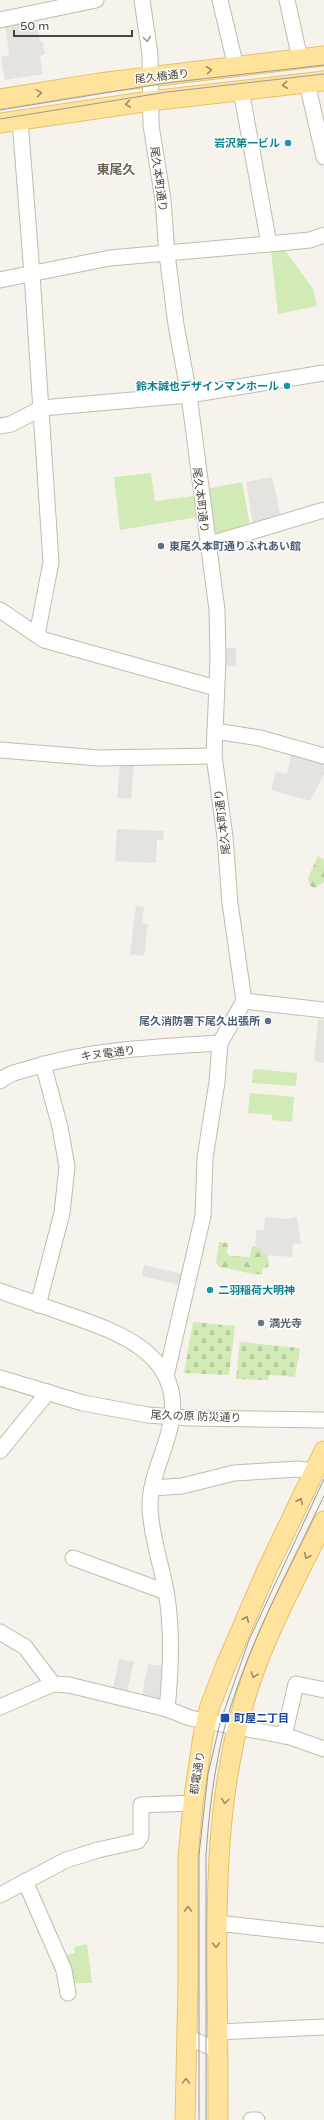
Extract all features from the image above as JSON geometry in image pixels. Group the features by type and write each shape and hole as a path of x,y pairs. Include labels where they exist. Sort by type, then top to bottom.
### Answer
{"main road":[{"name":"尾久橋通り","path":"0,99 150,77 324,56"},
{"path":"0,123 150,101 315,82"},
{"name":"都電通り","path":"185,2120 188,1858 193,1803 206,1721 226,1665 266,1572 324,1451"},
{"path":"220,2116 217,2041 217,1923 219,1851 226,1794 243,1706 261,1654 324,1521"}],"street":[{"path":"0,20 96,0"},
{"name":"尾久本町通り","path":"142,0 150,54 151,125 162,200 176,325 189,395 207,545 217,610 214,756 225,837 230,903 244,1001"},
{"path":"220,0 236,67"},
{"path":"287,0 300,59"},
{"path":"315,82 324,157"},
{"path":"241,90 270,244"},
{"path":"20,120 42,408 51,562 37,635"},
{"path":"0,280 110,258 310,240 324,235"},
{"path":"0,426 11,424 42,408 189,395 324,373"},
{"path":"207,545 324,510"},
{"path":"0,610 44,640 216,688"},
{"path":"215,731 260,738 324,756"},
{"path":"0,750 99,758 214,756"},
{"path":"166,1376 203,1216 205,1158 217,1082 220,1043 244,1001 324,1010"},
{"name":"キヌ電通り","path":"0,1080 6,1075 43,1064 100,1051 220,1043"},
{"path":"38,1304 62,1213 67,1167 60,1127 43,1064"},
{"path":"0,1291 103,1327 127,1338 143,1349 161,1368 166,1376 173,1405 172,1418 152,1488 150,1507 153,1534 166,1592 170,1622 171,1673 167,1709"},
{"name":"尾久の原 防災通り","path":"0,1378 83,1403 172,1418 324,1420"},
{"path":"0,1451 48,1392"},
{"path":"152,1488 182,1486 234,1473 298,1469 314,1471"},
{"path":"73,1558 166,1592"},
{"path":"0,1632 25,1647 53,1684"},
{"path":"0,1707 53,1684 69,1685 167,1709 190,1718 284,1736 324,1749"},
{"path":"284,1736 296,1684 324,1690"},
{"path":"0,1895 66,1860 98,1850 138,1841 141,1836 140,1804 193,1803"},
{"path":"25,1881 64,1970 68,1993"},
{"path":"217,1923 324,1935"},
{"path":"186,2037 217,2041 324,2027"},
{"path":"251,2120 256,2120"}],"green space":[{"path":"285,250 313,289 317,306 278,314 271,252"},
{"path":"151,473 155,501 194,496 198,517 120,530 114,477"},
{"path":"242,482 250,526 214,535 206,489"},
{"path":"318,856 324,860 324,882 315,888 310,886 308,878"},
{"path":"253,1069 297,1073 296,1086 252,1083"},
{"path":"250,1093 294,1097 292,1122 272,1120 272,1115 248,1113"},
{"path":"219,1242 228,1243 227,1253 229,1256 250,1257 252,1246 264,1249 268,1254 268,1268 263,1268 262,1274 258,1274 221,1268 216,1263"},
{"path":"193,1322 235,1326 229,1375 184,1373"},
{"path":"240,1342 300,1348 295,1377 269,1375 268,1380 236,1379"},
{"path":"87,1944 92,1983 74,1983 63,1956 75,1953 74,1947"}],"shaded area":[{"path":"36,18 40,41 43,43 45,54 40,56 43,74 5,80 1,57 9,55 5,23"},
{"path":"272,477 281,518 253,525 246,482"},
{"path":"225,648 236,648 236,666 225,666"},
{"path":"291,755 324,763 324,774 310,801 271,790 276,772 287,774"},
{"path":"120,763 134,764 131,799 117,798"},
{"path":"117,829 164,831 163,840 157,840 156,863 115,861"},
{"path":"136,906 144,907 142,923 148,924 144,956 130,954"},
{"path":"318,1019 324,1020 324,1063 314,1061"},
{"path":"265,1217 285,1219 297,1217 301,1244 293,1243 292,1257 266,1255 255,1245 257,1230 264,1230"},
{"path":"144,1265 182,1274 180,1285 142,1276"},
{"path":"119,1659 134,1662 127,1691 113,1688"},
{"path":"148,1664 164,1666 161,1699 142,1694"}],"tram line":[{"path":"0,110 166,83 324,65"},
{"path":"0,119 167,92 324,74"},
{"path":"199,2120 199,1855 208,1774 220,1723 249,1640 324,1479"},
{"path":"206,2120 206,1855 210,1807 218,1758 225,1726 234,1696 256,1638 324,1496"}],"place":[{"name":"岩沢第一ビル","path":"288,143"},
{"name":"鈴木誠也デザインマンホール","path":"287,386"},
{"name":"東尾久本町通りふれあい館","path":"161,546"},
{"name":"尾久消防署下尾久出張所","path":"268,1021"},
{"name":"二羽稲荷大明神","path":"210,1290"},
{"name":"満光寺","path":"261,1323"},
{"name":"町屋二丁目","path":"225,1718"}],"district":[{"name":"東尾久","path":"116,169"}]}
